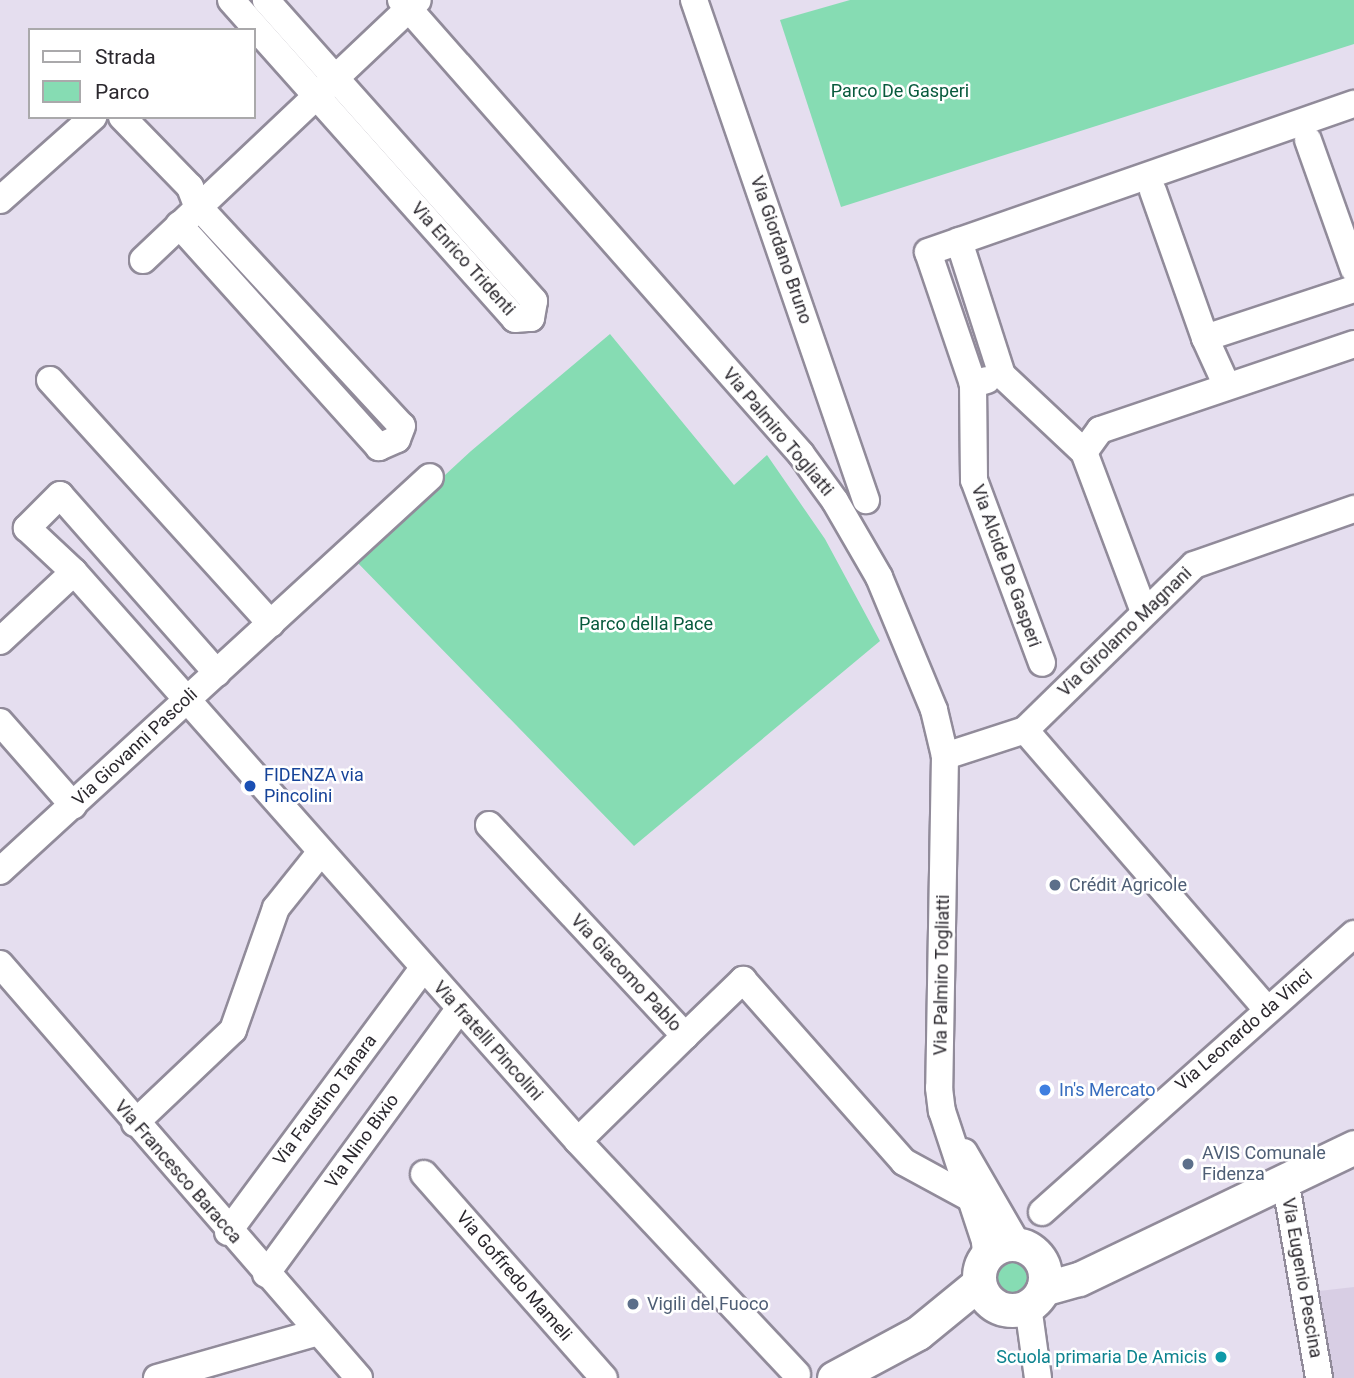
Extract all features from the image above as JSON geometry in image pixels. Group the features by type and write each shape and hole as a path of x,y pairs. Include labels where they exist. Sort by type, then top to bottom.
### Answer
{"main road":[{"path":"987,1282 1012,1311 1174,1230 1354,1147"},
{"path":"865,1378 918,1353 987,1282 1000,1247 1024,1247 1068,1262 1174,1230"},
{"path":"1024,1247 1042,1263 1036,1298"},
{"path":"834,1378 918,1333 987,1282"}],"street":[{"name":"Via Enrico Tridenti","path":"231,0 256,28"},
{"name":"Via Enrico Tridenti","path":"256,28 515,319 531,318 534,302 266,0"},
{"name":"Via Giordano Bruno","path":"694,0 866,500"},
{"path":"143,260 197,205 410,3"},
{"name":"Via Palmiro Togliatti","path":"410,3 801,454 835,501 879,577 915,659 945,756 945,1119 970,1199 987,1282"},
{"path":"1144,612 1084,452 1002,375 959,241 1354,104"},
{"path":"0,200 91,119"},
{"path":"124,119 190,187 197,205 402,426 397,439 379,447 179,225"},
{"path":"1308,140 1354,270"},
{"path":"1153,191 1205,338 1226,384"},
{"name":"Via Alcide De Gasperi","path":"959,241 928,252 973,384 974,480 1042,663"},
{"path":"1205,338 1354,289"},
{"path":"1084,452 1100,430 1226,384 1354,344"},
{"path":"973,384 1002,375"},
{"path":"50,380 271,624"},
{"name":"Via Giovanni Pascoli","path":"0,871 430,477"},
{"name":"Via fratelli Pincolini","path":"217,673 60,495 27,528 75,572 320,853 578,1142 797,1374"},
{"name":"Via Girolamo Magnani","path":"945,756 1025,730 1194,565 1354,509"},
{"path":"0,641 75,572"},
{"path":"0,722 73,805"},
{"path":"1025,730 1267,1009"},
{"name":"Via Giacomo Pablo","path":"489,825 685,1036 743,980 904,1162 970,1199"},
{"path":"135,1124 233,1030 276,908 320,853"},
{"name":"Via Leonardo da Vinci","path":"1042,1212 1354,934"},
{"name":"Via Francesco Baracca","path":"0,964 228,1232 359,1378"},
{"name":"Via Faustino Tanara","path":"228,1232 423,968"},
{"name":"Via Nino Bixio","path":"266,1274 459,1009"},
{"path":"578,1142 685,1036"},
{"path":"904,1162 923,1162 940,1153 945,1119"},
{"path":"945,1119 1024,1247"},
{"name":"Via Goffredo Mameli","path":"424,1174 604,1378"},
{"name":"Via Eugenio Pescina","path":"1284,1179 1319,1378"},
{"path":"1036,1298 1038,1378"},
{"path":"157,1378 318,1332"}],"shaded area":[{"path":"1354,1287 1354,1378 1333,1378 1319,1291"}],"green space":[{"name":"Parco De Gasperi","path":"850,0 1354,0 1354,44 841,207 780,20"},
{"name":"Parco della Pace","path":"610,334 734,485 767,455 825,539 880,641 634,846 354,559 471,451"},
{"path":"1011,1261 1022,1266 1027,1277 1022,1288 1011,1293 1000,1288 995,1277 1000,1266"}],"place":[{"name":"FIDENZA via Pincolini","path":"250,786"},
{"name":"Crédit Agricole","path":"1055,885"},
{"name":"In's Mercato","path":"1045,1090"},
{"name":"AVIS Comunale Fidenza","path":"1188,1164"},
{"name":"Vigili del Fuoco","path":"633,1304"},
{"name":"Scuola primaria De Amicis","path":"1221,1357"}]}
